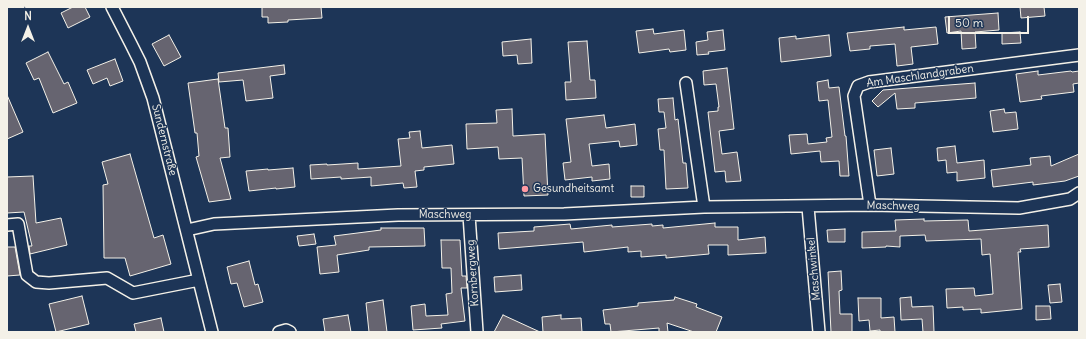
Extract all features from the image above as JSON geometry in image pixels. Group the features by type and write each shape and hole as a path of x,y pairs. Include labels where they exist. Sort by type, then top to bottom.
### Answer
{"street":[{"name":"Sundernstraße","path":"112,7 140,62 151,91 212,332"},
{"name":"Am Maschlandgraben","path":"870,205 854,96 858,86 869,82 1079,55"},
{"path":"686,83 704,207"},
{"name":"Maschweg","path":"187,230 214,224 398,215 564,214 704,207 808,207 870,205 1019,208 1070,199 1079,193"},
{"name":"Maschwinkel","path":"808,207 819,332"},
{"name":"Kornbergweg","path":"469,215 478,332"},
{"path":"7,225 18,224 27,275 36,282 49,283 107,278 133,293 199,280"},
{"path":"279,332 286,330 290,332"}],"building":[{"path":"73,7 85,7 90,17 68,28 61,13"},
{"path":"262,7 321,7 322,18 268,23 268,17 262,17"},
{"path":"1020,7 1044,7 1045,16 1021,18"},
{"path":"998,13 999,30 975,32 976,48 962,49 961,31 947,33 945,17"},
{"path":"904,27 904,30 936,27 938,44 911,47 913,64 897,66 895,44 870,46 870,49 850,51 847,33"},
{"path":"653,29 654,34 684,30 686,50 670,52 669,49 639,53 636,31"},
{"path":"723,30 725,50 697,55 696,42 708,40 707,32"},
{"path":"1020,32 1021,43 1002,44 1002,33"},
{"path":"169,35 181,57 164,66 152,44"},
{"path":"829,35 831,56 781,62 779,38 796,36 796,39"},
{"path":"531,39 532,63 518,64 517,55 503,56 502,42"},
{"path":"587,41 590,80 595,80 596,98 566,100 565,82 571,82 568,42"},
{"path":"48,52 64,84 68,82 77,103 53,113 39,78 34,80 26,63"},
{"path":"115,59 123,81 110,86 107,78 93,84 87,70"},
{"path":"284,65 285,74 270,76 273,98 246,101 243,80 219,82 218,73"},
{"path":"727,68 734,129 719,131 722,154 737,152 741,181 726,182 725,171 715,172 708,112 718,111 719,107 716,84 704,85 703,71"},
{"path":"1038,71 1038,75 1079,71 1079,83 1073,84 1074,92 1041,96 1042,99 1020,102 1016,74"},
{"path":"218,79 225,128 228,128 230,157 220,158 231,199 209,202 196,157 199,156 197,133 195,133 188,83"},
{"path":"828,80 829,88 839,87 846,136 849,176 840,176 839,161 821,162 820,151 791,154 789,135 807,134 808,144 827,142 826,138 832,137 828,100 819,101 817,82"},
{"path":"975,83 976,98 915,103 915,108 897,109 895,93 878,107 872,101 883,90"},
{"path":"7,95 23,132 7,139"},
{"path":"673,98 675,120 678,119 683,163 686,163 688,188 666,189 664,150 660,150 658,129 666,128 664,112 659,112 658,99"},
{"path":"512,109 513,136 545,134 548,195 524,196 522,158 499,159 498,147 467,149 466,124 497,123 496,110"},
{"path":"1004,109 1005,113 1016,112 1018,129 993,132 990,111"},
{"path":"604,115 606,128 635,124 637,145 620,147 619,141 589,144 592,166 609,164 610,179 592,181 592,177 565,180 563,163 571,162 566,119"},
{"path":"420,131 422,148 452,145 454,164 424,167 424,170 415,171 417,187 404,188 403,183 371,186 371,177 311,179 310,165 358,163 358,169 401,166 398,139 410,138 409,132"},
{"path":"955,146 957,163 984,160 985,178 957,181 957,172 947,173 946,160 938,161 937,148"},
{"path":"891,148 894,174 877,176 874,150"},
{"path":"130,154 154,238 163,235 171,264 130,276 125,258 104,258 103,185 108,184 102,162"},
{"path":"1079,154 1079,176 1065,181 1033,185 1033,182 993,187 991,170 1031,165 1030,158 1050,156 1051,166"},
{"path":"293,168 295,187 249,191 246,171"},
{"path":"33,176 36,223 61,218 67,245 30,254 29,246 32,246 24,212 7,213 7,177"},
{"path":"631,186 644,186 644,197 631,197"},
{"path":"924,219 924,221 968,220 969,231 1048,225 1049,247 1020,249 1021,252 1018,252 1022,309 981,313 981,309 963,310 963,307 947,308 946,289 974,288 975,296 993,294 990,254 982,255 981,239 926,241 925,235 900,236 900,247 886,246 862,248 862,232 896,231 895,220"},
{"path":"715,223 715,227 738,227 738,240 765,237 766,253 728,255 728,245 708,245 709,254 666,258 666,255 641,257 641,251 628,252 628,247 584,252 583,242 499,249 498,233 534,231 534,227 570,224 571,229 612,225 612,227 652,224 652,226 663,225 663,228"},
{"path":"381,228 424,228 425,246 369,247 369,250 337,255 339,272 320,274 317,247 336,245 334,236 381,230"},
{"path":"845,229 845,242 828,242 827,230"},
{"path":"314,234 316,244 299,246 297,236"},
{"path":"441,240 460,240 462,276 466,276 467,288 461,288 465,321 441,324 442,328 413,330 411,306 425,304 426,316 448,315 446,294 452,293 451,268 442,268"},
{"path":"7,247 15,247 20,275 7,276"},
{"path":"249,261 255,285 258,284 263,302 244,307 237,283 231,284 227,267"},
{"path":"841,271 842,290 839,291 840,314 852,314 852,332 831,332 828,272"},
{"path":"521,275 522,290 495,292 494,277"},
{"path":"1060,284 1062,302 1050,303 1048,285"},
{"path":"82,296 89,324 56,332 49,304"},
{"path":"675,297 697,304 696,307 722,317 716,332 694,332 667,323 668,332 659,332 659,328 611,332 610,324 605,324 603,310 638,306 638,303 674,300"},
{"path":"911,297 912,307 933,306 934,332 923,332 922,319 901,320 900,298"},
{"path":"858,298 881,298 881,318 894,317 895,332 880,332 880,330 870,331 869,320 859,321"},
{"path":"383,300 387,332 369,332 366,303"},
{"path":"1036,306 1050,306 1051,319 1036,320"},
{"path":"348,315 351,332 325,332 323,319"},
{"path":"503,315 540,332 494,332"},
{"path":"561,315 561,319 581,318 582,332 543,332 542,317"},
{"path":"161,318 164,332 136,332 134,324"}],"place":[{"name":"Gesundheitsamt","path":"525,189"}]}
